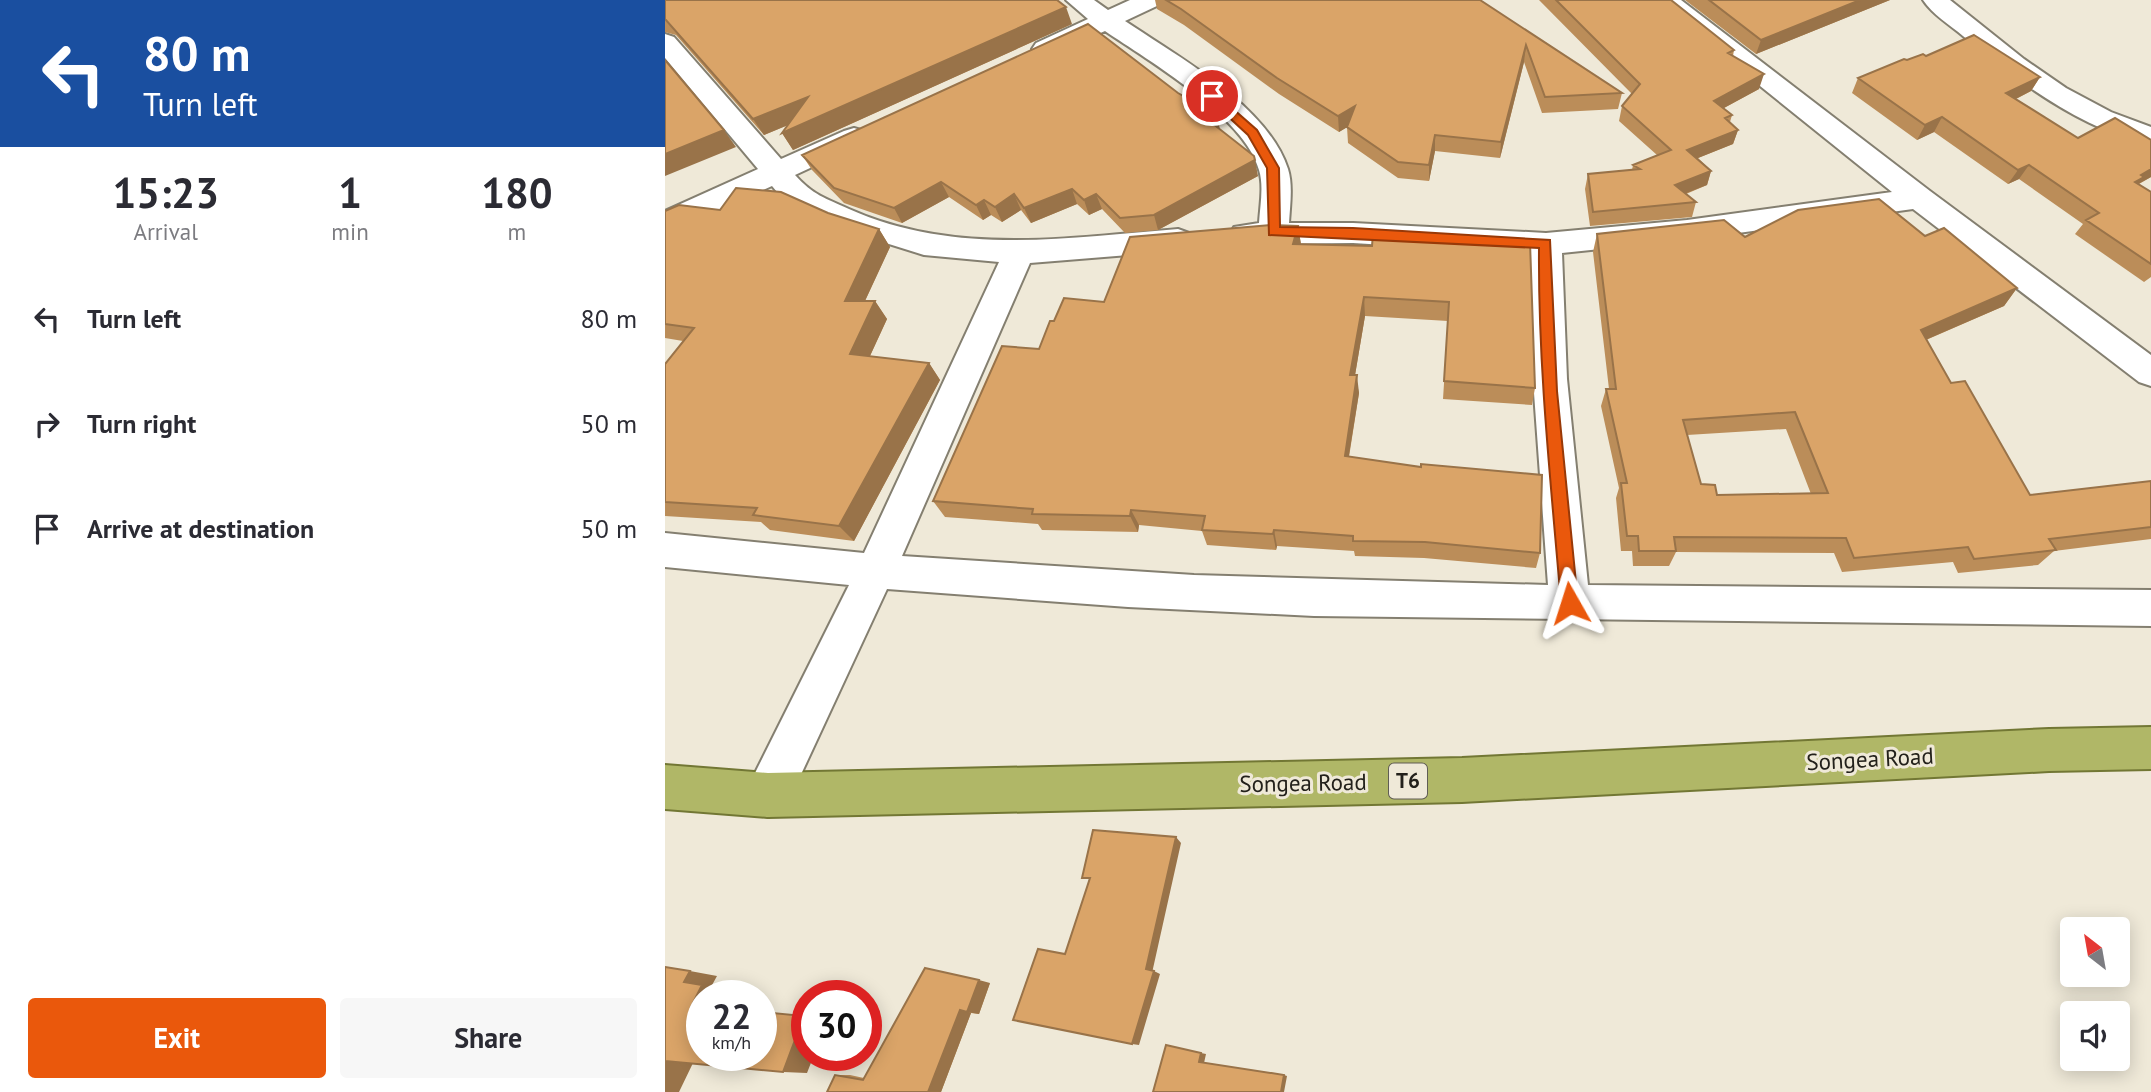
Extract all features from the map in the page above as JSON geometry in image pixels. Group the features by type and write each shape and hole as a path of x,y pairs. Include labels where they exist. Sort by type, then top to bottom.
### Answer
{"highway":[{"name":"Songea Road","path":"665,787 768,795 1462,780 2049,750 2151,748"}],"street":[{"path":"1078,0 1212,96 1253,133 1273,168 1274,232"},
{"path":"1020,61 1150,0"},
{"path":"1665,0 1919,198 2151,373"},
{"path":"1935,0 2016,65 2060,95 2100,118 2151,136"},
{"path":"665,42 799,198 852,222 923,244 1019,253 1274,232 1353,233 1546,244 1687,230 1919,198"},
{"path":"665,223 875,128"},
{"path":"1546,244 1545,307 1550,391 1570,603"},
{"path":"768,795 875,572 1019,253"},
{"path":"665,550 875,572 1196,593 1570,603 2009,604 2151,608"}],"building":[{"path":"665,0 1057,0 1066,7 782,133 808,97 753,119 665,19"},
{"path":"1166,0 1480,0 1622,93 1545,97 1526,45 1501,142 1435,135 1429,165 1398,162 1347,127 1355,106 1338,116 1277,78"},
{"path":"1556,0 1671,0 1734,50 1728,53 1764,74 1714,101 1732,115 1725,118 1738,130 1687,150 1711,171 1675,185 1696,202 1593,212 1588,174 1640,169 1633,165 1671,150 1622,106 1640,84"},
{"path":"1709,0 1860,0 1761,40"},
{"path":"1088,24 1178,93 1217,115 1208,120 1254,156 1255,160 1154,215 1120,218 1096,194 1084,200 1072,189 1024,208 1014,194 995,207 984,200 976,205 941,182 894,208 834,188 802,155"},
{"path":"1974,35 2040,77 2006,93 2078,138 2115,118 2151,140 2151,169 2135,182 2151,192 2151,264 2086,220 2099,213 2029,165 2018,170 1942,117 1925,125 1858,78 1904,59 1923,54 1926,56"},
{"path":"665,60 724,130 665,154"},
{"path":"736,188 781,192 828,213 879,229 845,301 875,301 850,354 929,363 839,526 753,515 757,508 665,502 665,364 694,328 665,324 665,211 679,205 720,210"},
{"path":"1879,199 1925,236 1944,228 2017,288 1921,330 1951,383 1965,381 2030,495 2151,481 2151,527 2049,539 2056,550 1974,559 1968,547 1854,558 1846,538 1674,537 1676,551 1639,551 1638,536 1627,536 1621,483 1627,483 1606,389 1616,389 1597,234 1724,220 1745,237 1798,210","holes":["1795,412 1828,493 1717,495 1715,485 1701,484 1683,420"]},
{"path":"1271,225 1298,226 1293,244 1372,246 1373,234 1530,242 1535,388 1444,381 1449,302 1364,297 1350,375 1357,375 1345,456 1421,467 1421,464 1542,475 1540,553 1425,542 1353,541 1353,536 1274,530 1273,534 1202,530 1205,516 1131,510 1130,516 1032,514 1033,509 933,501 1002,346 1039,349 1050,321 1054,321 1064,298 1104,302 1130,237"},
{"path":"1093,830 1176,837 1146,969 1154,971 1132,1044 1013,1020 1038,949 1065,954 1090,878 1082,878"},
{"path":"665,967 690,971 684,982 686,1063 665,1061"},
{"path":"925,968 979,980 967,1012 960,1010 928,1092 827,1092 835,1075 863,1080 868,1071 882,1071 882,1046"},
{"path":"777,1013 791,1015 791,1051 783,1072 772,1071 777,1071"},
{"path":"1166,1045 1201,1053 1199,1062 1284,1075 1281,1092 1153,1092"}],"route":[{"path":"1212,96 1253,133 1273,168 1274,232 1353,233 1546,244 1545,307 1550,391 1570,603"}]}
